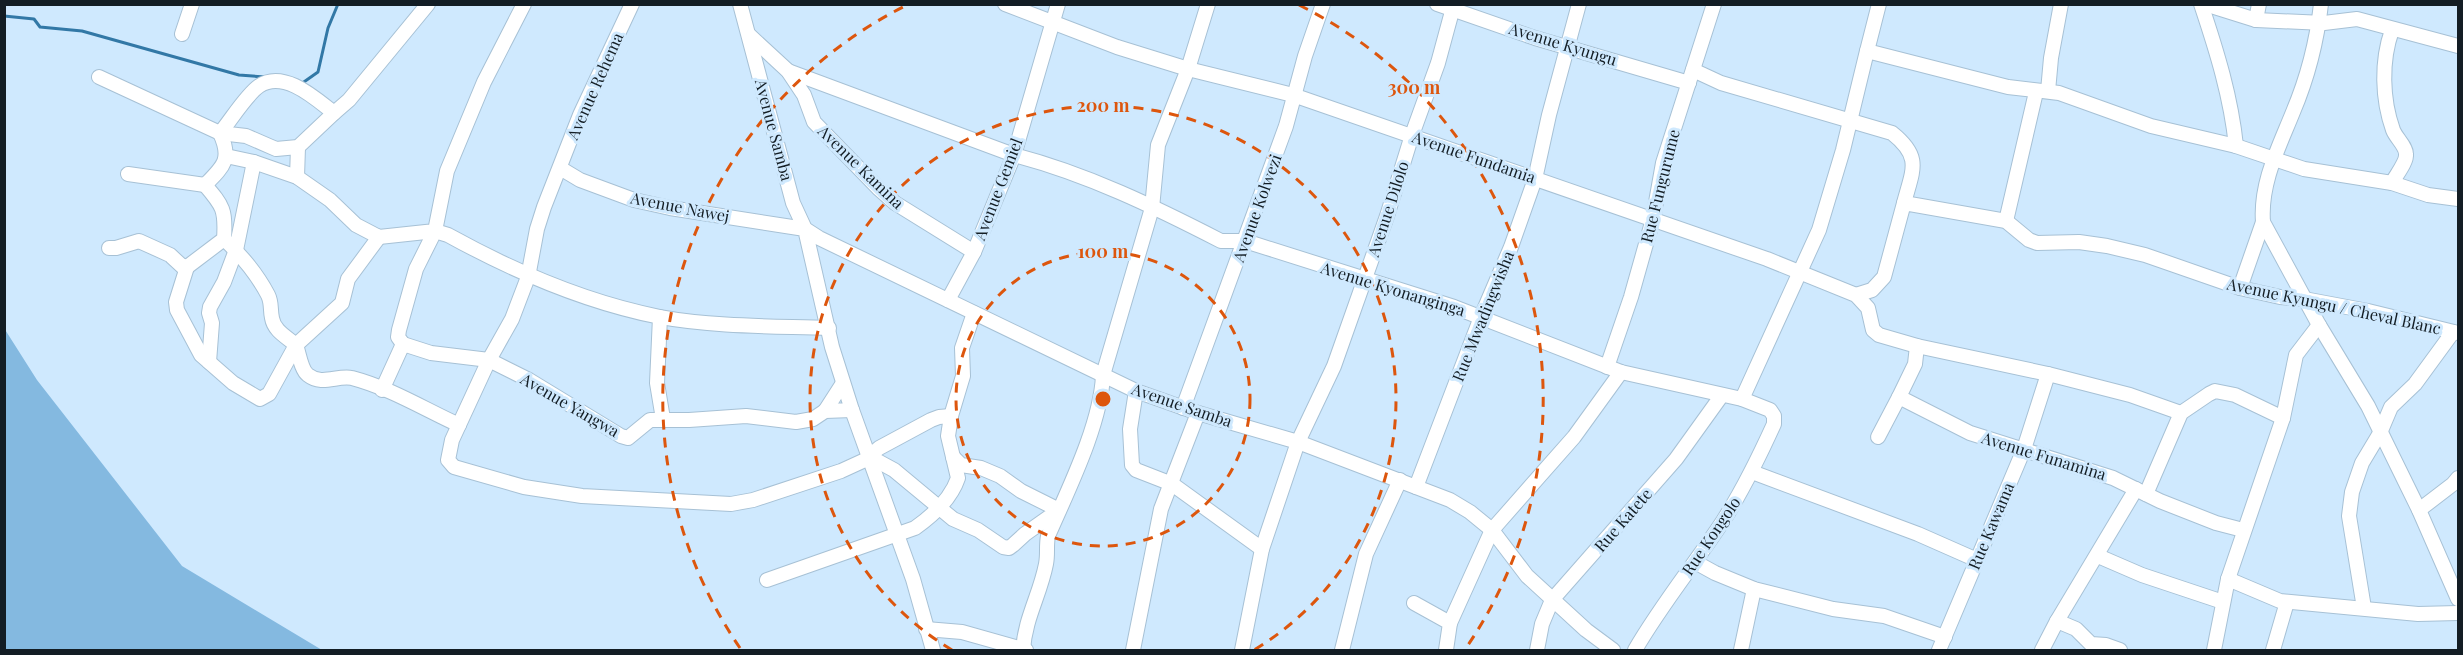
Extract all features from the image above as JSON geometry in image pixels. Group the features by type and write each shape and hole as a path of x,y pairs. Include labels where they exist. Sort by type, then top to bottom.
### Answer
{"street":[{"path":"182,34 192,4"},
{"path":"489,360 431,353 403,344 398,337 416,268 435,231 447,171 484,82 524,4"},
{"name":"Avenue Rehema","path":"632,4 580,115 537,230 528,277 512,319 489,360 459,424 448,452 448,460 453,467 524,487 593,497 743,503 841,471 870,457"},
{"name":"Avenue Samba","path":"740,4 793,203 805,230 1136,391 1198,413 1298,442 1450,501 1470,512 1492,530 1527,576 1613,651"},
{"name":"Avenue Fundamia","path":"1005,4 1053,24 1188,69 1293,95 1412,135 1653,219 1856,295"},
{"name":"Avenue Gemiel","path":"948,300 974,252 1014,155 1058,4"},
{"path":"926,629 962,633 1024,650 1024,629 1046,562 1045,548 1048,536 1091,431 1095,412 1103,394 1103,375 1152,208 1158,145 1188,69 1208,4"},
{"name":"Avenue Kolwezi","path":"1183,408 1286,126 1293,95 1323,4"},
{"name":"Avenue Kyungu","path":"1437,4 1453,7 1567,47 1721,83 1892,133 1909,149 1913,158 1914,168 1904,203"},
{"name":"Rue Mwadingwisha","path":"1416,487 1481,316 1511,247 1535,178 1579,4"},
{"name":"Rue Fungurume","path":"1450,623 1492,530 1574,437 1614,370 1653,219 1663,163 1714,4"},
{"path":"1742,399 1819,230 1843,150 1848,120 1879,4"},
{"path":"2006,221 2051,58 2061,4"},
{"path":"2203,4 2232,111 2236,146"},
{"path":"2203,4 2256,20 2319,23 2350,19 2458,46"},
{"path":"2256,20 2259,4"},
{"path":"2240,288 2263,222 2262,208 2273,159 2301,90 2319,23 2321,4"},
{"name":"Avenue Dilolo","path":"1242,651 1262,549 1298,442 1334,366 1398,184 1412,135 1438,63 1453,7"},
{"path":"99,77 220,133 246,136 276,149 298,147 349,100 425,9"},
{"path":"2392,30 2384,59 2389,119 2406,152 2406,157 2392,183"},
{"name":"Avenue Kamina","path":"748,33 788,71 804,95 814,122 878,188 895,203 974,252"},
{"path":"1867,51 2008,87 2042,91 2151,126 2236,146 2304,169 2392,183 2428,195 2458,199"},
{"name":"Avenue Kyonanginga","path":"788,71 1014,155 1092,179 1221,241 1245,242 1481,316 1614,370 1742,399 1770,410 1774,416"},
{"path":"220,133 257,88 267,83 283,83 302,89 334,113"},
{"path":"205,184 220,170 226,156 225,145 220,133"},
{"path":"297,177 298,147"},
{"path":"226,156 254,162 297,177 335,204 356,225 379,237 435,231 448,235 528,277 575,294 660,317 713,323 829,328"},
{"path":"209,362 212,323 210,307 224,282 236,250 254,162"},
{"name":"Avenue Nawej","path":"560,168 580,180 634,200 805,230"},
{"path":"128,174 205,184 222,205 225,222 224,239 188,267 176,302 177,310 201,355 233,383 260,399 269,394 296,345 342,303 348,279 379,237"},
{"path":"1904,203 1884,277 1872,290 1856,295 1868,308 1873,330 1879,335 1917,346 2052,374 2181,413"},
{"name":"Avenue Kyungu / Cheval Blanc","path":"1904,203 2006,221 2029,240 2037,243 2079,242 2145,255 2240,288 2368,311 2456,332"},
{"path":"2263,222 2304,299 2368,406 2419,510 2458,599"},
{"path":"805,230 843,383 913,579 933,651"},
{"path":"224,239 236,250 267,293 275,326 279,333 296,345 304,370 309,376 330,381 337,378 353,379 459,424"},
{"path":"109,248 139,241 170,255 183,267 188,267"},
{"path":"767,580 915,528 938,508 956,486 958,478 948,436 951,416 963,376 962,348 974,314"},
{"path":"660,317 657,383 663,419"},
{"path":"2214,651 2228,579 2283,418 2296,355 2319,325"},
{"path":"2364,609 2349,516 2352,492 2362,463 2380,433 2391,407 2415,384 2456,332"},
{"path":"382,390 403,344"},
{"path":"1878,437 1915,364 1917,346"},
{"name":"Avenue Yangwa","path":"489,360 529,380 621,436 628,438 650,420 746,416 796,422 813,419 825,411 852,410"},
{"name":"Rue Kawama","path":"1939,651 2024,449 2052,374"},
{"path":"825,411 843,383"},
{"path":"1136,391 1130,429 1132,465 1136,470 1172,484 1262,549"},
{"path":"2042,651 2057,621 2141,491 2181,413 2215,391 2235,395 2283,418"},
{"name":"Rue Katete","path":"1537,651 1542,624 1552,600 1676,459 1722,395"},
{"name":"Avenue Funamina","path":"1899,397 1970,434 2113,478 2207,520 2243,530"},
{"path":"1133,651 1141,619 1157,523 1198,413"},
{"path":"870,457 879,448 931,420 951,416"},
{"name":"Rue Kongolo","path":"1635,651 1651,622 1695,562 1752,472 1774,424 1774,416"},
{"path":"870,457 894,470 953,519 978,530 998,545 1009,548 1059,510"},
{"path":"953,457 962,465 981,468 1000,476 1021,491 1059,510"},
{"path":"1752,472 1918,534 1977,560"},
{"path":"2419,510 2458,478"},
{"path":"1342,651 1366,554 1400,480"},
{"path":"2098,556 2142,575 2223,602"},
{"path":"1695,562 1754,589 1833,609 1884,616 1945,637"},
{"path":"2228,579 2287,602 2418,614 2458,613"},
{"path":"1741,651 1754,589"},
{"path":"2273,651 2287,602"},
{"path":"1414,603 1450,623 1446,651"},
{"path":"2057,621 2076,629 2091,644 2106,645 2120,651"}],"shaded area":[{"path":"4,328 37,380 182,566 322,650 5,650"}],"waterway":[{"path":"301,84 318,72 328,28 338,4"},
{"path":"4,16 34,19 40,27 82,31 239,75 265,77"}]}
